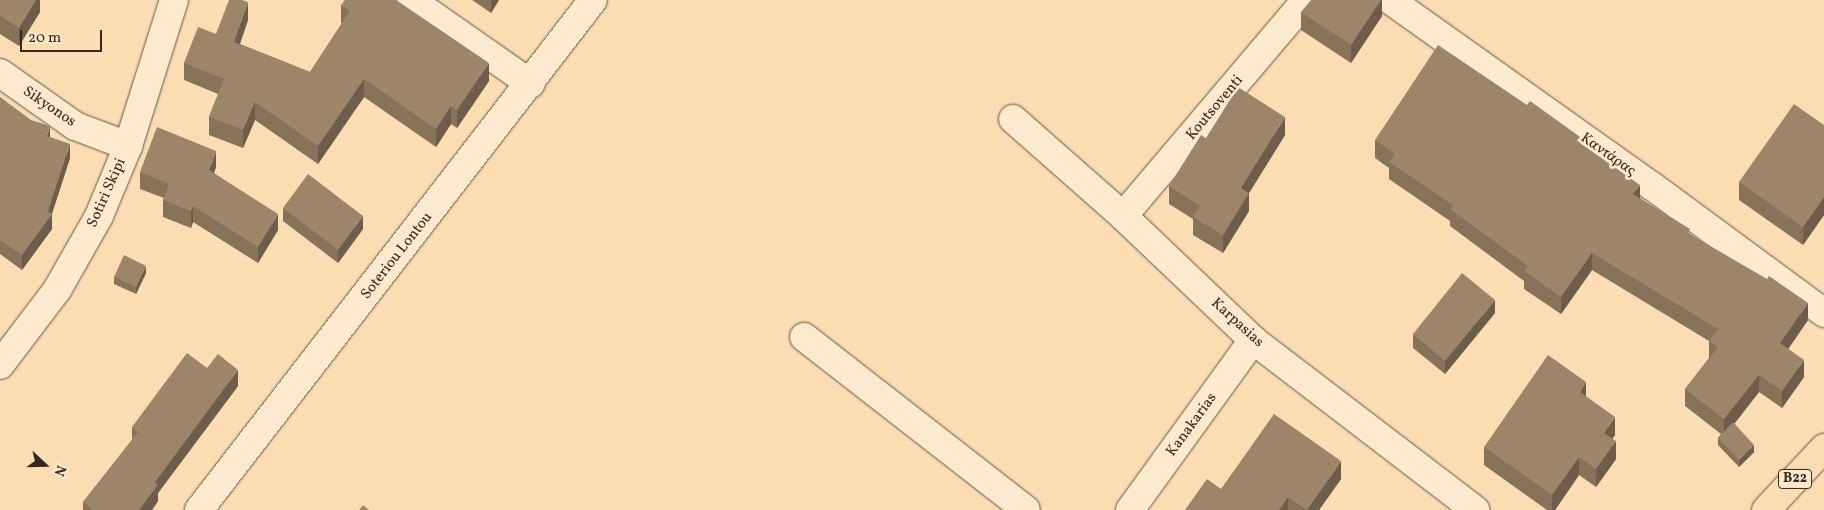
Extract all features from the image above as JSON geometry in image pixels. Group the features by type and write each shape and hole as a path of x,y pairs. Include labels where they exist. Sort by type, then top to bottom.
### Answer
{"main road":[{"name":"B22","path":"1766,510 1824,448"}],"street":[{"name":"Sotiri Skipi","path":"0,365 57,290 99,216 128,146 174,0"},
{"path":"411,0 531,84"},
{"name":"Soteriou Lontou","path":"207,507 531,84 593,0"},
{"name":"Koutsoventi","path":"1123,216 1306,0"},
{"name":"Καντάρας","path":"1390,0 1652,186 1824,313"},
{"name":"Sikyonos","path":"0,73 75,126 128,146"},
{"name":"Karpasias","path":"1014,119 1123,216 1253,340 1475,510"},
{"path":"804,337 1026,510"},
{"name":"Kanakarias","path":"1130,510 1253,340"}],"building":[{"path":"0,0 36,0 19,28 0,16"},
{"path":"229,0 248,2 234,42 310,72 350,11 341,5 345,0 396,0 489,63 457,110 451,106 436,129 364,79 318,146 255,102 243,130 209,117 224,79 184,63 198,27 216,34"},
{"path":"1311,0 1381,0 1351,45 1301,12"},
{"path":"1438,45 1527,105 1530,101 1583,139 1580,143 1640,185 1633,194 1690,229 1688,233 1767,279 1769,276 1808,303 1780,343 1804,360 1782,391 1759,375 1724,419 1685,389 1718,347 1709,341 1718,329 1592,253 1561,297 1524,271 1528,266 1450,209 1453,205 1389,162 1395,154 1375,140"},
{"path":"1238,87 1285,117 1241,188 1249,193 1223,235 1193,217 1200,206 1169,186 1201,135 1206,138"},
{"path":"0,97 31,120 50,126 47,136 70,144 48,211 52,214 22,255 0,240"},
{"path":"1794,104 1824,125 1824,197 1803,227 1739,182"},
{"path":"157,127 216,151 209,170 278,214 258,247 193,206 191,211 163,200 169,184 140,172"},
{"path":"308,174 363,216 338,250 283,208"},
{"path":"124,255 146,266 136,287 114,277"},
{"path":"1462,273 1495,300 1445,361 1413,334"},
{"path":"187,353 207,368 218,354 238,370 155,482 158,485 139,510 94,510 83,502 138,432 132,427"},
{"path":"1548,355 1586,382 1580,392 1615,417 1604,433 1616,441 1596,469 1579,457 1552,495 1484,447"},
{"path":"1274,414 1341,461 1307,510 1288,497 1279,510 1185,510 1207,479 1221,489"},
{"path":"1733,422 1754,445 1739,460 1718,438"},
{"path":"363,505 369,510 359,510"}]}
